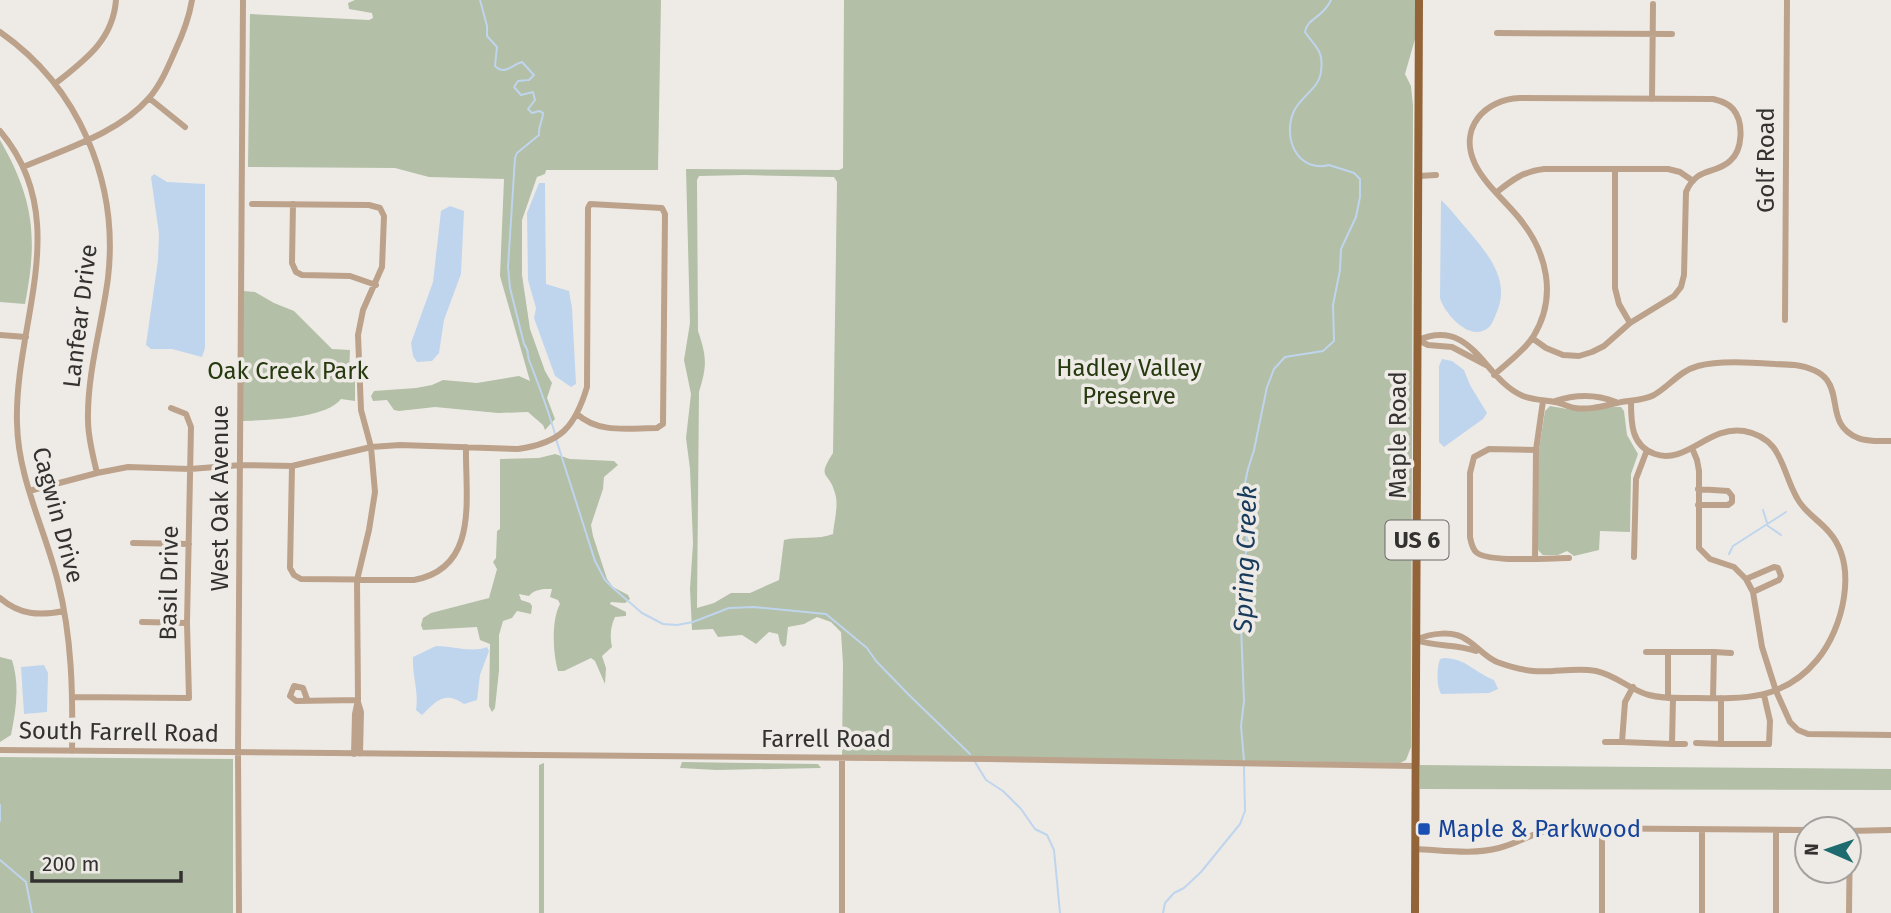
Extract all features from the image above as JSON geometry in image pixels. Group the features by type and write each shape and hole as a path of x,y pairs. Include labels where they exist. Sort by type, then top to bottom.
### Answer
{"main road":[{"name":"Maple Road","path":"1415,913 1419,0"}],"street":[{"path":"55,83 101,45 115,13 116,0"},
{"path":"23,167 88,138 132,114 149,98 165,74 184,32 192,0"},
{"name":"West Oak Avenue","path":"239,913 237,753 243,0"},
{"name":"Golf Road","path":"1785,320 1787,0"},
{"path":"1652,99 1653,4"},
{"name":"Lanfear Drive","path":"0,32 33,59 73,108 88,138 106,199 110,237 108,277 88,400 89,433 97,473"},
{"path":"1497,33 1672,34"},
{"path":"149,98 185,127"},
{"path":"1494,375 1532,338 1545,307 1547,279 1533,236 1475,164 1470,148 1472,131 1483,111 1496,102 1508,99 1713,99 1732,107 1738,117 1740,142 1732,160 1724,166 1703,172 1693,181 1685,199 1684,275 1681,286 1670,299 1630,323 1604,346 1578,356 1563,355 1532,338"},
{"name":"Cagwin Drive","path":"0,131 23,167 34,199 39,246 17,423 22,470 52,561 64,611 71,659 72,751"},
{"path":"1497,192 1515,177 1539,169 1668,169 1680,172 1693,181"},
{"path":"1615,170 1615,288 1619,304 1630,323"},
{"path":"1419,176 1436,175"},
{"path":"240,194 252,204"},
{"path":"240,213 252,204 369,205 380,208 384,216 383,257 376,285 363,310 358,335 361,410 371,447 374,502 357,580 358,700 361,712 357,754"},
{"path":"293,204 292,263 296,272 302,275 350,276 376,285"},
{"path":"29,491 128,467 190,469 241,465 292,466 371,447 518,449 537,446 556,438 568,428 577,414 587,387 588,208 590,205 662,208 665,214 663,424 657,428 613,429 592,424 577,414"},
{"path":"0,335 26,337"},
{"path":"1418,340 1428,336 1458,340 1480,354 1494,375 1516,392 1543,401 1584,395 1618,403"},
{"path":"1553,401 1575,408 1601,408 1653,395 1678,375 1700,365 1795,365 1818,370 1825,376 1832,387 1835,411 1846,430 1857,438 1891,441"},
{"path":"1535,558 1536,450 1543,401"},
{"path":"1416,640 1474,650 1488,658 1533,671 1573,669 1600,672 1617,677 1651,696 1670,698 1745,698 1764,695 1796,680 1811,668 1838,626 1844,598 1841,554 1830,533 1797,498 1782,459 1766,440 1747,432 1722,431 1692,448 1667,457 1647,450 1634,437 1630,424 1631,401"},
{"name":"Basil Drive","path":"73,697 189,698 187,623 191,427 186,415 172,408"},
{"path":"292,466 290,568 294,575 301,579 414,580 440,572 451,562 461,546 465,526 466,447"},
{"path":"1692,448 1698,460 1699,548 1710,559 1734,567 1746,579 1753,592 1762,647 1776,691 1790,722 1803,732 1814,734 1891,734"},
{"path":"1536,450 1489,449 1474,457 1470,473 1469,537 1476,552 1482,556 1569,558"},
{"path":"1634,557 1636,479 1647,450"},
{"path":"1698,505 1728,505 1732,502 1728,491 1699,489"},
{"path":"133,543 189,544"},
{"path":"1746,579 1774,567 1781,572 1779,580 1753,592"},
{"path":"0,598 22,612 43,615 64,611"},
{"path":"142,622 187,623"},
{"path":"1416,640 1427,635 1456,636 1467,640 1488,658"},
{"path":"1646,652 1731,653"},
{"path":"1668,652 1672,744"},
{"path":"1714,652 1721,744"},
{"path":"1622,742 1625,702 1633,687"},
{"path":"1696,743 1769,744 1770,721 1764,695"},
{"path":"306,699 358,700"},
{"path":"1605,742 1685,744"},
{"name":"South Farrell Road","path":"0,750 237,753"},
{"name":"Farrell Road","path":"237,753 1244,762 1414,766"},
{"path":"842,758 842,913"},
{"path":"1602,829 1602,913"},
{"path":"1415,849 1486,851 1509,845 1542,830 1793,830"},
{"path":"1702,830 1702,913"},
{"path":"1776,830 1776,913"},
{"path":"1863,831 1891,830"},
{"path":"1849,885 1849,913"}],"green space":[{"path":"355,0 661,0 658,170 546,170 545,174 537,177 522,220 522,275 530,329 552,383 547,398 555,419 545,430 528,412 498,413 435,407 399,411 394,410 387,400 373,401 371,396 374,391 416,388 443,380 477,383 519,376 530,381 500,276 504,179 429,177 395,168 248,167 250,14 369,20 373,18 372,13 349,9 348,3"},
{"name":"Hadley Valley Preserve","path":"844,0 1415,0 1415,39 1405,74 1411,86 1413,105 1411,747 1406,760 1400,763 842,756 841,632 831,622 817,617 804,624 788,627 786,645 783,647 778,634 769,632 756,644 742,635 718,637 713,629 692,630 690,589 693,543 686,438 691,394 684,360 690,323 686,169 843,168","holes":["699,176 834,177 837,182 833,453 825,467 825,475 836,498 833,534 784,540 779,580 750,593 731,593 714,603 697,608 699,392 705,362 698,331 697,180"]},
{"path":"0,140 20,181 30,219 31,259 25,304 0,302"},
{"name":"Oak Creek Park","path":"243,291 255,292 294,311 332,349 350,350 349,373 355,373 355,401 341,399 323,411 295,417 242,421"},
{"path":"1550,406 1573,410 1621,407 1624,411 1627,435 1638,454 1631,474 1630,532 1600,531 1599,550 1574,556 1567,551 1558,555 1543,555 1538,550 1538,456 1545,411"},
{"path":"555,454 570,459 614,461 618,465 604,477 603,489 591,525 607,579 630,599 625,603 610,604 626,612 626,616 615,617 611,632 612,647 602,656 606,668 605,684 591,658 564,671 558,671 554,637 555,619 560,604 558,600 550,597 552,589 542,589 529,596 519,594 521,600 532,606 531,614 517,611 512,618 503,621 499,635 495,708 492,712 489,706 490,644 480,640 477,627 423,630 421,625 423,618 431,613 489,598 497,569 493,562 496,558 497,531 500,529 500,459 539,458"},
{"path":"0,657 12,660 17,688 11,735 0,742"},
{"path":"0,757 233,759 233,913 0,913"},
{"path":"682,762 818,764 821,768 717,770 680,768"},
{"path":"544,763 544,913 539,913 539,765"},
{"path":"1420,765 1891,769 1891,790 1420,789"}],"water":[{"path":"154,174 167,182 205,184 205,348 202,357 172,349 151,349 146,345 158,260 159,234 151,177"},
{"path":"539,183 545,183 546,284 569,291 572,308 576,384 571,387 555,376 534,318 536,308 528,280 527,213"},
{"path":"1441,200 1482,247 1499,278 1500,302 1496,314 1489,327 1481,332 1473,332 1459,324 1452,318 1440,298"},
{"path":"450,206 464,211 461,274 444,320 439,353 432,361 417,362 411,343 433,282 441,211"},
{"path":"1442,359 1452,361 1464,370 1487,413 1483,419 1444,447 1439,442 1439,366"},
{"path":"436,646 468,649 487,647 489,651 480,675 477,700 464,704 451,698 440,699 422,715 416,710 413,657"},
{"path":"1440,659 1464,663 1494,680 1498,689 1489,693 1441,694 1438,672"},
{"path":"44,665 48,673 47,712 24,714 21,667"}],"waterway":[{"path":"480,0 487,36 497,47 495,66 505,70 522,62 534,75 529,80 518,81 514,87 521,95 533,92 535,100 528,109 532,113 543,113 539,135 517,153 515,158 508,267 510,288 524,344 555,434"},
{"name":"Spring Creek","path":"1244,761 1241,726 1244,701 1241,627 1247,533 1241,501 1267,387 1274,369 1285,357 1323,351 1334,341 1333,305 1341,249 1356,217 1360,197 1360,179 1354,173 1329,165 1308,164 1295,151 1291,142 1294,111 1320,77 1322,64 1320,53 1305,32 1306,27 1324,11 1331,0"},
{"path":"556,439 595,561 605,580 642,613 663,624 677,625 693,622 729,608 754,607 826,614 867,648 909,695 970,754"},
{"path":"1763,510 1768,526 1781,535"},
{"path":"1729,554 1733,546 1786,512"},
{"path":"975,762 986,780 1003,791 1021,809 1035,829 1047,835 1054,850 1060,913"},
{"name":"Spring Creek","path":"1163,913 1165,903 1201,872 1240,824 1245,811 1244,767"},
{"path":"0,805 0,821"},
{"path":"0,860 26,882 32,913"}],"place":[{"name":"Maple & Parkwood","path":"1424,829"}]}
